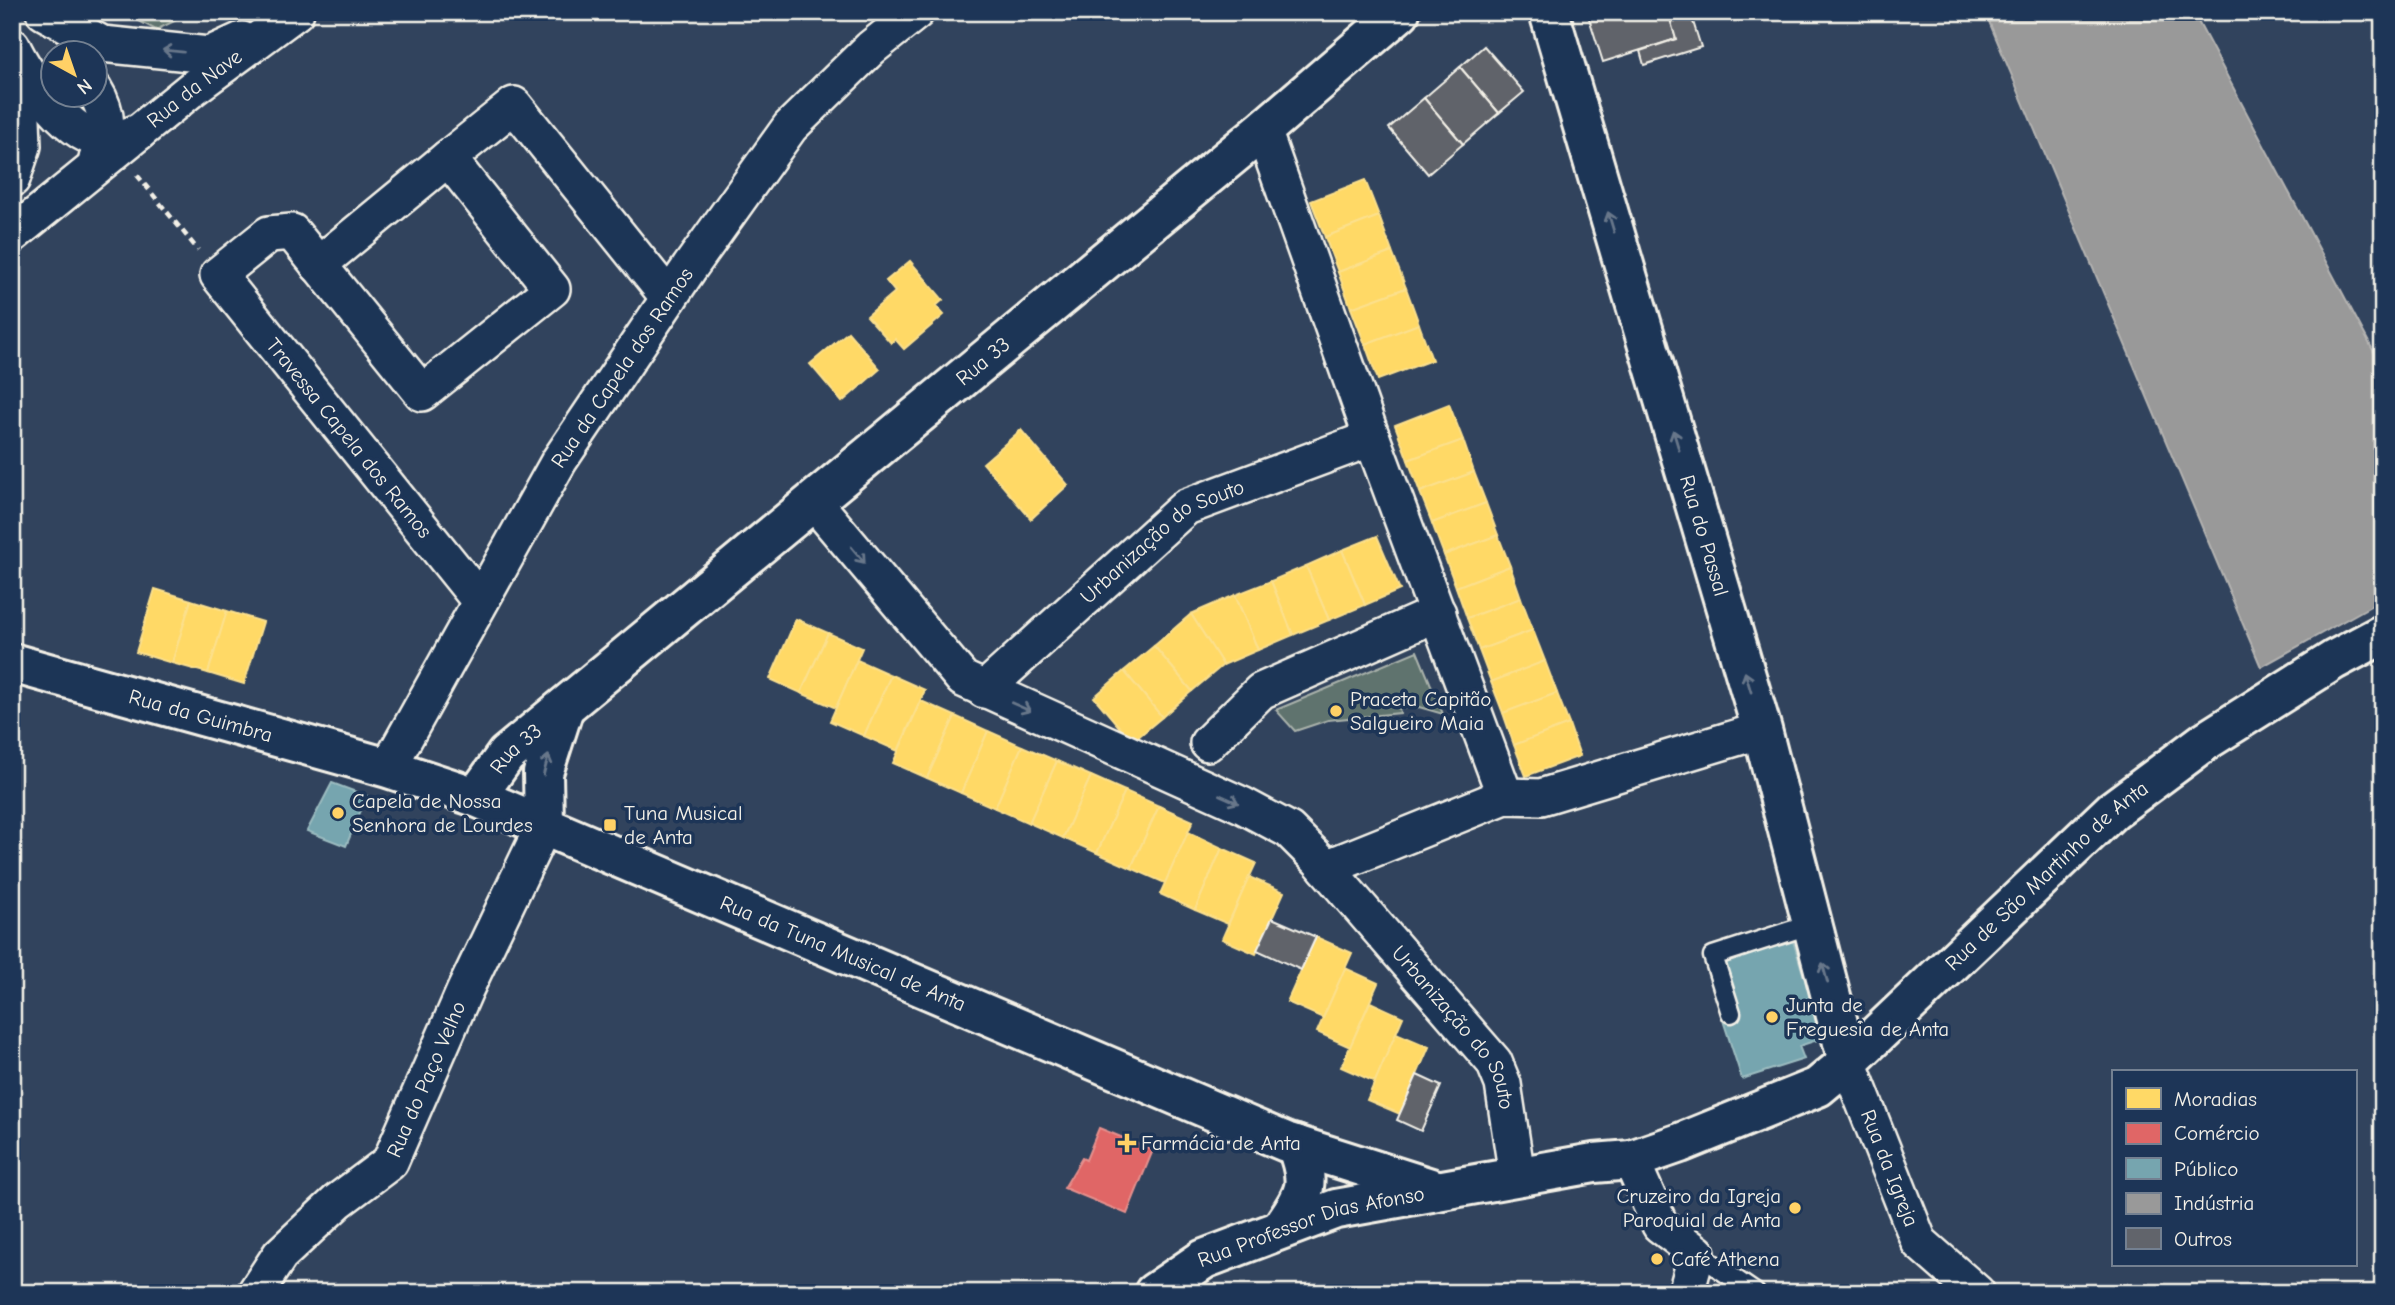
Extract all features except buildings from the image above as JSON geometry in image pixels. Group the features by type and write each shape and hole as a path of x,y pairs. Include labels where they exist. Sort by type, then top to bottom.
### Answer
{"street":[{"path":"37,12 60,38"},
{"name":"Rua da Nave","path":"44,12 102,44 209,55 289,17"},
{"name":"Rua da Capela dos Ramos","path":"388,768 559,461 669,298 790,127 872,48 916,12"},
{"name":"Rua 33","path":"476,797 506,755 1263,130 1400,12"},
{"name":"Rua do Passal","path":"1549,12 1762,730 1848,1062"},
{"name":"Rua da Nave","path":"12,235 88,174 121,141 289,17"},
{"path":"16,55 64,119 94,138 121,141"},
{"path":"12,179 23,146 16,55"},
{"path":"318,265 514,105 669,298"},
{"path":"105,108 121,141"},
{"path":"1263,130 1372,438 1505,796"},
{"path":"218,275 269,234 292,232 422,393 552,289 448,158"},
{"name":"Travessa Capela dos Ramos","path":"218,275 480,601"},
{"name":"Urbanização do Souto","path":"984,691 1186,507 1372,438"},
{"name":"Urbanização do Souto","path":"814,502 963,679 984,691 1242,805 1289,830 1326,868 1494,1062 1503,1084 1517,1176"},
{"path":"1208,743 1261,691 1437,614"},
{"name":"Rua de São Martinho de Anta","path":"1437,1190 1631,1160 1818,1087 1848,1062 2113,810 2207,740 2334,660 2383,634"},
{"name":"Rua da Guimbra","path":"12,663 388,768"},
{"name":"Rua 33","path":"544,825 543,773 564,708"},
{"path":"1326,868 1505,796 1541,797 1762,730"},
{"name":"Rua da Tuna Musical de Anta","path":"388,768 476,797 544,825 1296,1145 1437,1190"},
{"name":"Rua do Paço Velho","path":"256,1293 280,1255 338,1202 390,1162 465,989 544,825"},
{"name":"Rua da Igreja","path":"1848,1062 1919,1241 1977,1293"},
{"path":"1281,1228 1300,1200 1307,1182 1296,1145"},
{"path":"1336,1209 1347,1185 1340,1159"},
{"path":"1631,1160 1660,1225 1697,1253 1686,1293"},
{"name":"Rua Professor Dias Afonso","path":"1154,1293 1204,1259 1281,1228 1336,1209 1437,1190"}],"lane":[{"path":"1731,1013 1713,956 1812,924"},
{"path":"1697,1253 1755,1293"}],"path":[{"path":"121,141 218,275"}],"green space":[{"path":"122,12 193,12 156,30"},
{"path":"1417,651 1443,714 1419,707 1399,708 1400,713 1328,720 1295,731 1276,710"}],"place":[{"name":"Praceta Capitão Salgueiro Maia","path":"1336,711"},
{"name":"Capela de Nossa Senhora de Lourdes","path":"338,813"},
{"name":"Tuna Musical de Anta","path":"610,825"},
{"name":"Junta de Freguesia de Anta","path":"1772,1017"},
{"name":"Farmácia de Anta","path":"1127,1143"},
{"name":"Cruzeiro da Igreja Paroquial de Anta","path":"1795,1208"},
{"name":"Café Athena","path":"1657,1259"}]}
